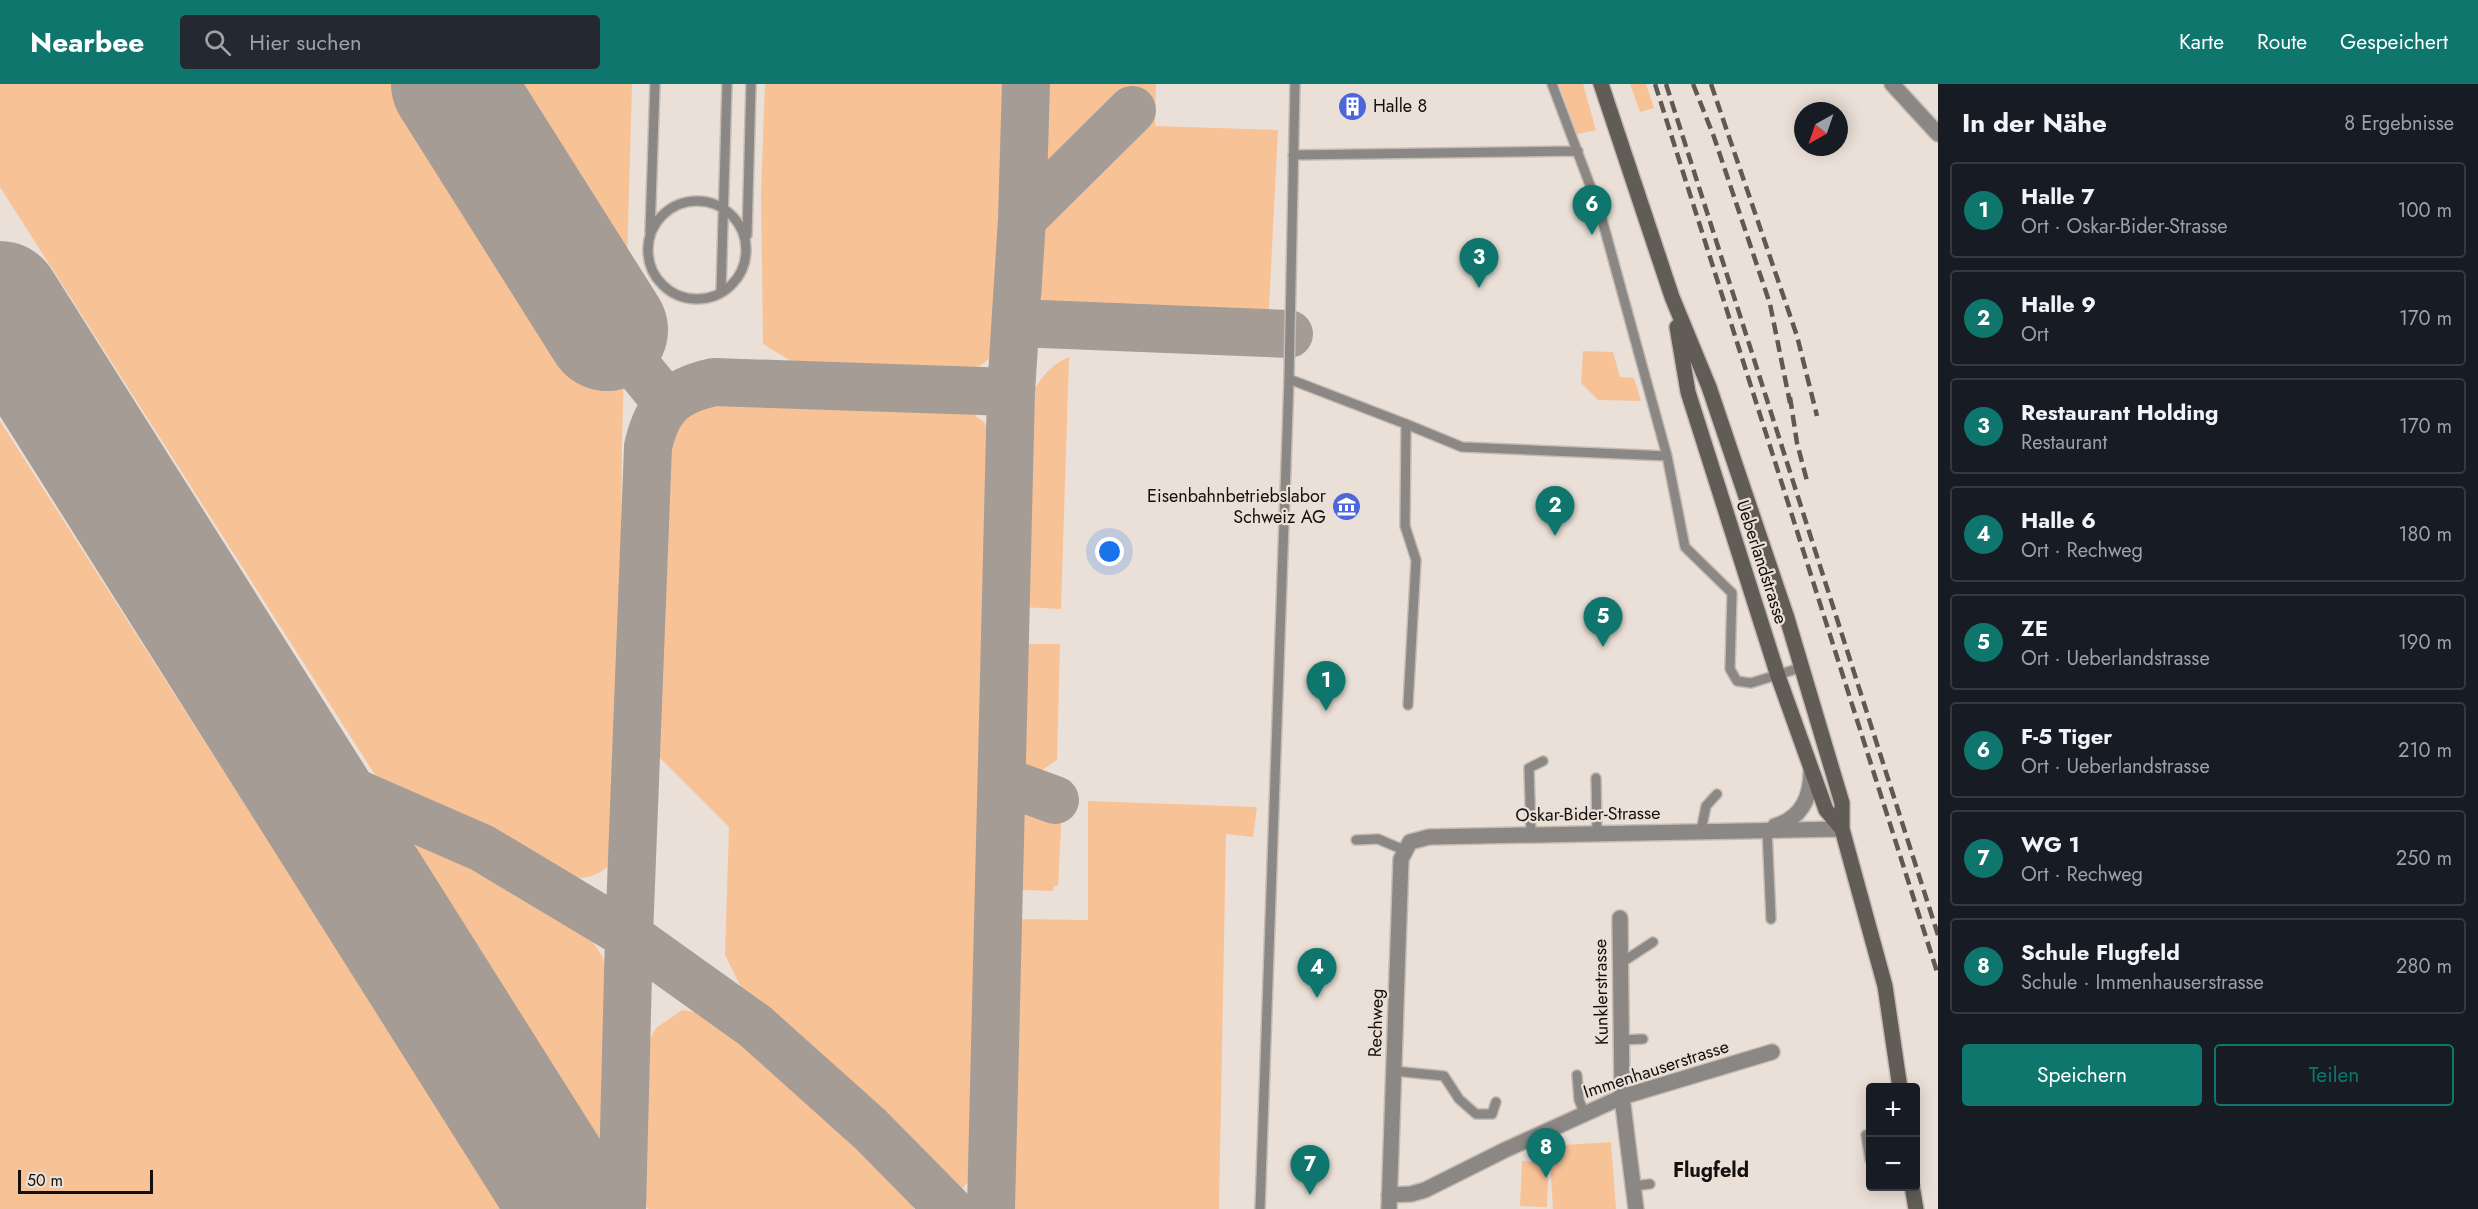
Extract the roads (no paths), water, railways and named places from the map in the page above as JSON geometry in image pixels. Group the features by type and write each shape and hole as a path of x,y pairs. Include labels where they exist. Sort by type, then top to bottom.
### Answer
{"main road":[{"name":"Ueberlandstrasse","path":"1601,84 1672,297 1708,387 1803,668 1842,803 1842,829 1885,986 1899,1083"},
{"name":"Ueberlandstrasse","path":"1672,297 1688,392 1778,676 1826,810 1842,829"},
{"path":"1913,1191 1916,1209"}],"street":[{"path":"1892,84 1938,134"},
{"name":"Oskar-Bider-Strasse","path":"1767,829 1792,819 1803,808 1810,789 1811,771"},
{"name":"Oskar-Bider-Strasse","path":"1407,846 1429,837 1842,829"},
{"name":"Rechweg","path":"1389,1202 1401,859 1407,846"},
{"name":"Kunklerstrasse","path":"1620,918 1622,1097 1636,1209"},
{"name":"Immenhauserstrasse","path":"1389,1202 1425,1190 1584,1112 1622,1097 1772,1052"}],"lane":[{"path":"655,84 650,233 647,250 658,280 670,291 685,298 701,299 730,287 740,274 746,260 751,84"},
{"path":"721,292 727,84"},
{"path":"1260,1209 1289,379 1295,84"},
{"path":"1552,84 1600,212 1667,456 1685,547 1732,593 1730,669 1732,676 1737,681 1751,683 1803,668"},
{"path":"1293,155 1578,152"},
{"path":"650,233 659,218 672,207 687,201 704,200 724,207 742,228 747,243"},
{"path":"1289,379 1462,447 1667,456"},
{"path":"1406,424 1405,526 1416,560 1408,705"},
{"path":"1531,835 1530,768 1543,761"},
{"path":"1596,778 1597,834"},
{"path":"1701,831 1706,806 1718,794"},
{"path":"1767,829 1771,919"},
{"path":"1356,840 1378,839 1407,846"},
{"path":"1620,963 1653,942"},
{"path":"1622,1040 1643,1039"},
{"path":"1394,1071 1444,1076 1459,1099 1476,1114 1492,1114 1496,1102"},
{"path":"1577,1075 1579,1100 1584,1112"},
{"path":"1633,1186 1650,1184"}],"railway":[{"path":"1655,84 1938,975"},
{"path":"1666,84 1938,935"},
{"path":"1693,84 1714,137 1770,304 1790,403"},
{"path":"1711,84 1797,336 1817,416"},
{"path":"1790,397 1797,443 1807,481"}],"place":[{"name":"Halle 8","path":"1352,106"},
{"name":"F-5 Tiger","path":"1592,235"},
{"name":"Restaurant Holding","path":"1479,288"},
{"name":"Eisenbahnbetriebslabor Schweiz AG","path":"1347,506"},
{"name":"Halle 9","path":"1555,536"},
{"name":"ZE","path":"1603,647"},
{"name":"Halle 7","path":"1326,711"},
{"name":"Halle 6","path":"1317,998"},
{"name":"Schule Flugfeld","path":"1546,1178"},
{"name":"WG 1","path":"1310,1195"}],"district":[{"name":"Flugfeld","path":"1711,1170"}]}
